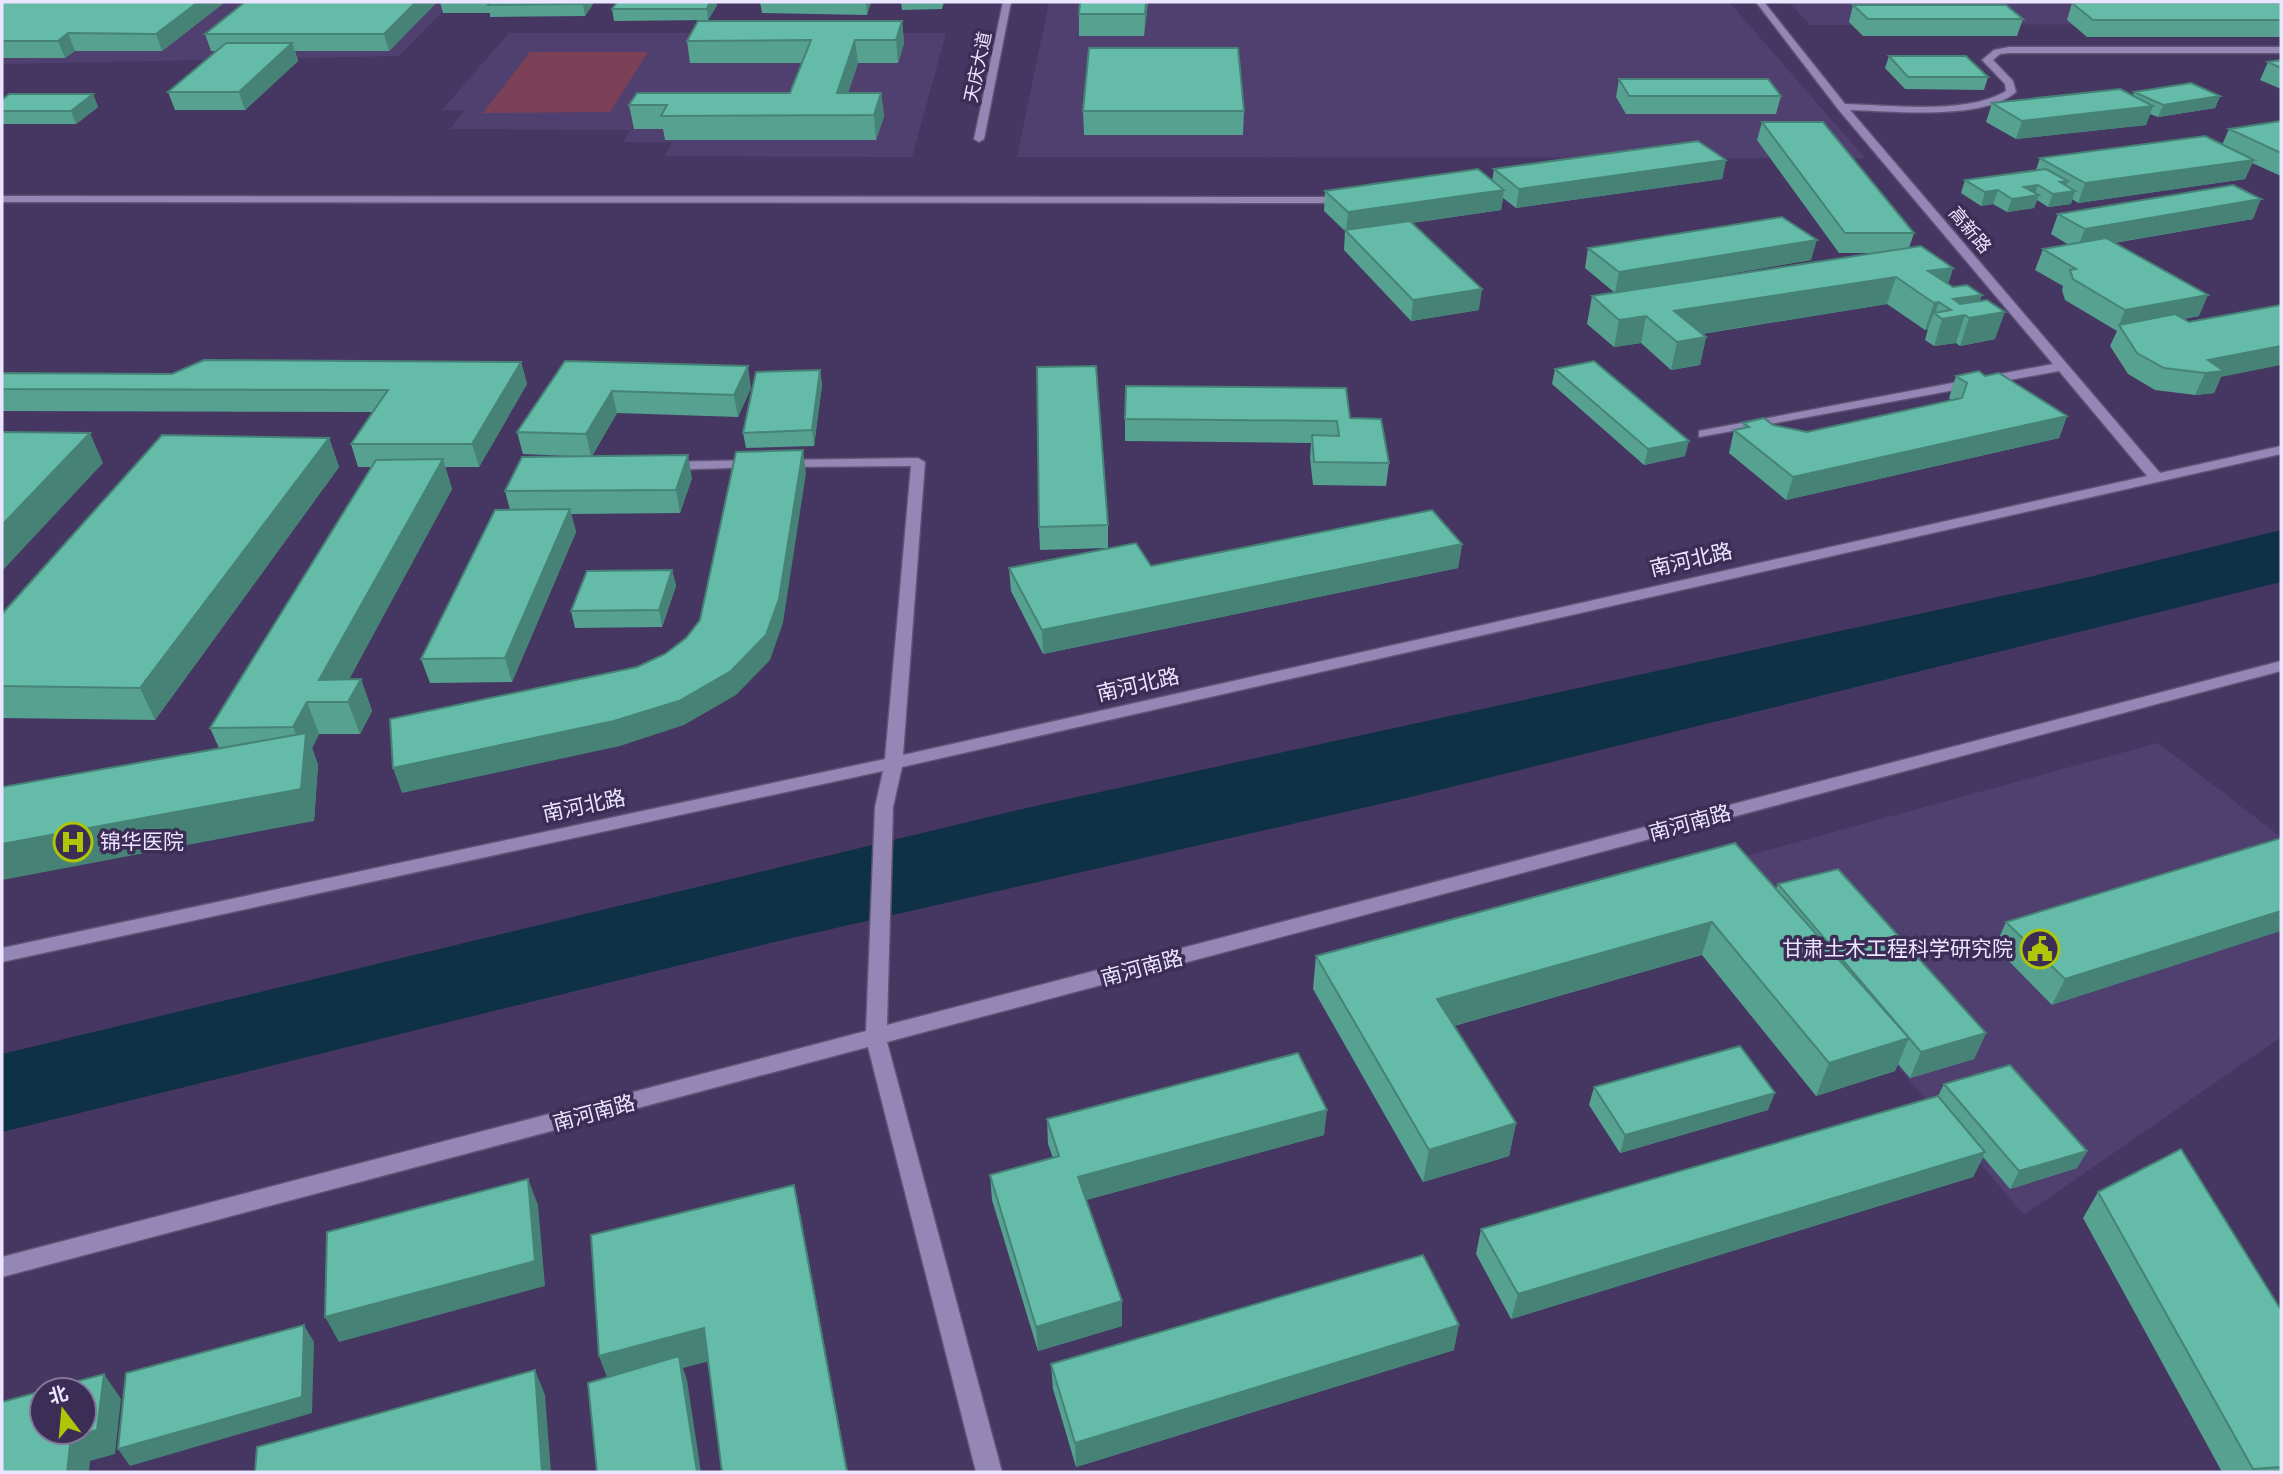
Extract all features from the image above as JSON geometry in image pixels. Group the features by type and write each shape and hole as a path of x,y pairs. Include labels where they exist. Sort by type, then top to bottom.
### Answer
{"street":[{"name":"天庆大道","path":"979,139 1007,2"},
{"name":"高新路","path":"1760,2 1842,107 2157,478"},
{"path":"1842,107 1968,107 1997,102 2011,92 2010,83 1987,60 1997,52 2008,50 2281,50"},
{"path":"2,199 1328,200"},
{"path":"1704,434 2063,366"},
{"name":"南河北路","path":"2,954 894,763 2281,450"},
{"path":"650,467 842,461 918,462 894,763 884,807 876,1039 989,1472"},
{"name":"南河南路","path":"2,1267 876,1039 2281,666"}],"shaded area":[{"path":"2,2 452,2 399,56 2,64"},
{"path":"1049,2 1729,2 1865,158 1017,157"},
{"path":"1789,2 2281,2 2281,24 1810,25"},
{"path":"509,33 946,33 912,157 665,156 672,142 623,142 630,130 450,129 465,110 442,110"},
{"path":"530,52 648,52 610,112 483,113"},
{"name":"甘肃土木工程科学研究院","path":"2158,743 2281,837 2281,1037 2024,1215 1724,862"}],"water":[{"path":"2281,530 2281,582 1402,799 770,943 2,1132 2,1054 1031,807 2089,577"}],"building":[{"path":"2,2 198,2 156,34 68,33 58,41 2,41"},
{"path":"245,2 416,2 384,34 205,34"},
{"path":"490,2 585,2 488,5"},
{"path":"617,2 710,2 707,9 612,9"},
{"path":"1080,2 1146,2 1145,14 1079,14"},
{"path":"2072,3 2281,3 2281,20 2093,20"},
{"path":"1853,5 2006,5 2023,19 1868,19"},
{"path":"698,21 902,21 896,40 855,40 837,93 881,93 874,115 661,116 667,105 629,105 637,93 790,93 811,40 687,41"},
{"path":"226,43 292,43 239,92 168,92"},
{"path":"1089,48 1238,48 1244,111 1083,111"},
{"path":"1889,56 1966,56 1988,77 1908,77"},
{"path":"2281,60 2281,68 2268,62"},
{"path":"1619,79 1768,79 1781,96 1629,96"},
{"path":"2191,83 2220,96 2163,105 2134,92"},
{"path":"2120,89 2153,106 2022,121 1992,103"},
{"path":"9,94 93,94 71,111 2,111 2,100"},
{"path":"2281,121 2281,153 2229,129"},
{"path":"1762,122 1823,122 1914,233 1845,233"},
{"path":"2205,136 2254,160 2085,183 2040,158"},
{"path":"1698,141 1726,160 1519,189 1494,169"},
{"path":"1478,169 1504,190 1348,212 1325,191"},
{"path":"2046,169 2068,181 2060,182 2075,191 2053,194 2038,185 2024,187 2039,195 2012,199 1998,190 1985,192 1965,180"},
{"path":"2233,185 2261,199 2085,229 2058,214"},
{"path":"1782,217 1817,240 1619,272 1588,248"},
{"path":"1410,221 1482,289 1413,300 1345,230"},
{"path":"2106,238 2208,295 2125,310 2073,279 2070,270 2076,269 2043,249"},
{"path":"1921,246 1953,268 1928,271 1953,287 1967,285 1982,295 1953,299 1960,304 1987,300 2005,312 1942,319 1934,313 1951,310 1939,302 1934,303 1896,277 1674,311 1706,337 1677,342 1646,316 1619,320 1592,296"},
{"path":"2281,305 2281,346 2208,360 2224,371 2205,373 2164,368 2137,353 2119,325 2175,314 2189,322"},
{"path":"204,360 521,362 472,444 351,444 388,390 2,389 2,373 172,374"},
{"path":"565,361 748,366 734,395 612,391 586,434 517,432"},
{"path":"1594,361 1689,441 1648,449 1555,369"},
{"path":"1096,366 1108,525 1039,527 1037,367"},
{"path":"820,370 812,430 743,433 756,372"},
{"path":"1979,371 1985,376 1999,373 2067,416 1793,477 1734,430 1749,427 1743,423 1764,418 1773,425 1807,432 1962,398 1967,383 1956,376"},
{"path":"1126,386 1346,388 1350,418 1381,419 1389,463 1314,462 1312,435 1339,436 1337,421 1125,419"},
{"path":"2,432 90,433 2,525"},
{"path":"162,435 329,438 140,688 2,686 2,614"},
{"path":"803,450 779,599 766,635 731,671 679,701 614,721 393,768 390,719 637,667 665,654 686,638 700,620 736,452"},
{"path":"688,455 676,490 505,491 522,457"},
{"path":"443,459 319,680 361,679 348,702 307,702 293,727 210,728 376,460"},
{"path":"570,509 505,658 421,659 495,510"},
{"path":"1432,510 1462,544 1042,630 1009,568 1136,543 1151,566"},
{"path":"672,570 659,610 571,611 587,571"},
{"path":"306,733 301,789 2,844 2,787"},
{"path":"2281,838 2281,911 2065,979 2006,922"},
{"path":"1735,843 1909,1038 1829,1063 1712,922 1437,999 1516,1123 1429,1150 1316,956"},
{"path":"1838,869 1986,1033 1921,1052 1778,884"},
{"path":"1740,1046 1775,1093 1625,1135 1594,1087"},
{"path":"1298,1053 1327,1110 1078,1177 1122,1301 1036,1327 990,1175 1059,1156 1047,1119"},
{"path":"2010,1065 2087,1151 2019,1171 1944,1084"},
{"path":"1938,1096 1985,1152 1518,1294 1481,1229"},
{"path":"2181,1149 2281,1310 2281,1467 2253,1469 2098,1192"},
{"path":"528,1179 535,1261 325,1317 327,1232"},
{"path":"794,1185 847,1472 722,1472 704,1328 599,1356 591,1235"},
{"path":"1423,1255 1459,1325 1075,1443 1051,1364"},
{"path":"304,1325 302,1397 118,1449 126,1373"},
{"path":"679,1356 697,1472 597,1472 588,1383"},
{"path":"535,1370 542,1472 255,1472 257,1447"},
{"path":"104,1374 98,1422 98,1376"},
{"path":"28,1395 28,1446 70,1446 67,1472 2,1472 2,1402"}],"place":[{"name":"锦华医院","path":"73,842"},
{"name":"甘肃土木工程科学研究院","path":"2040,949"}]}
